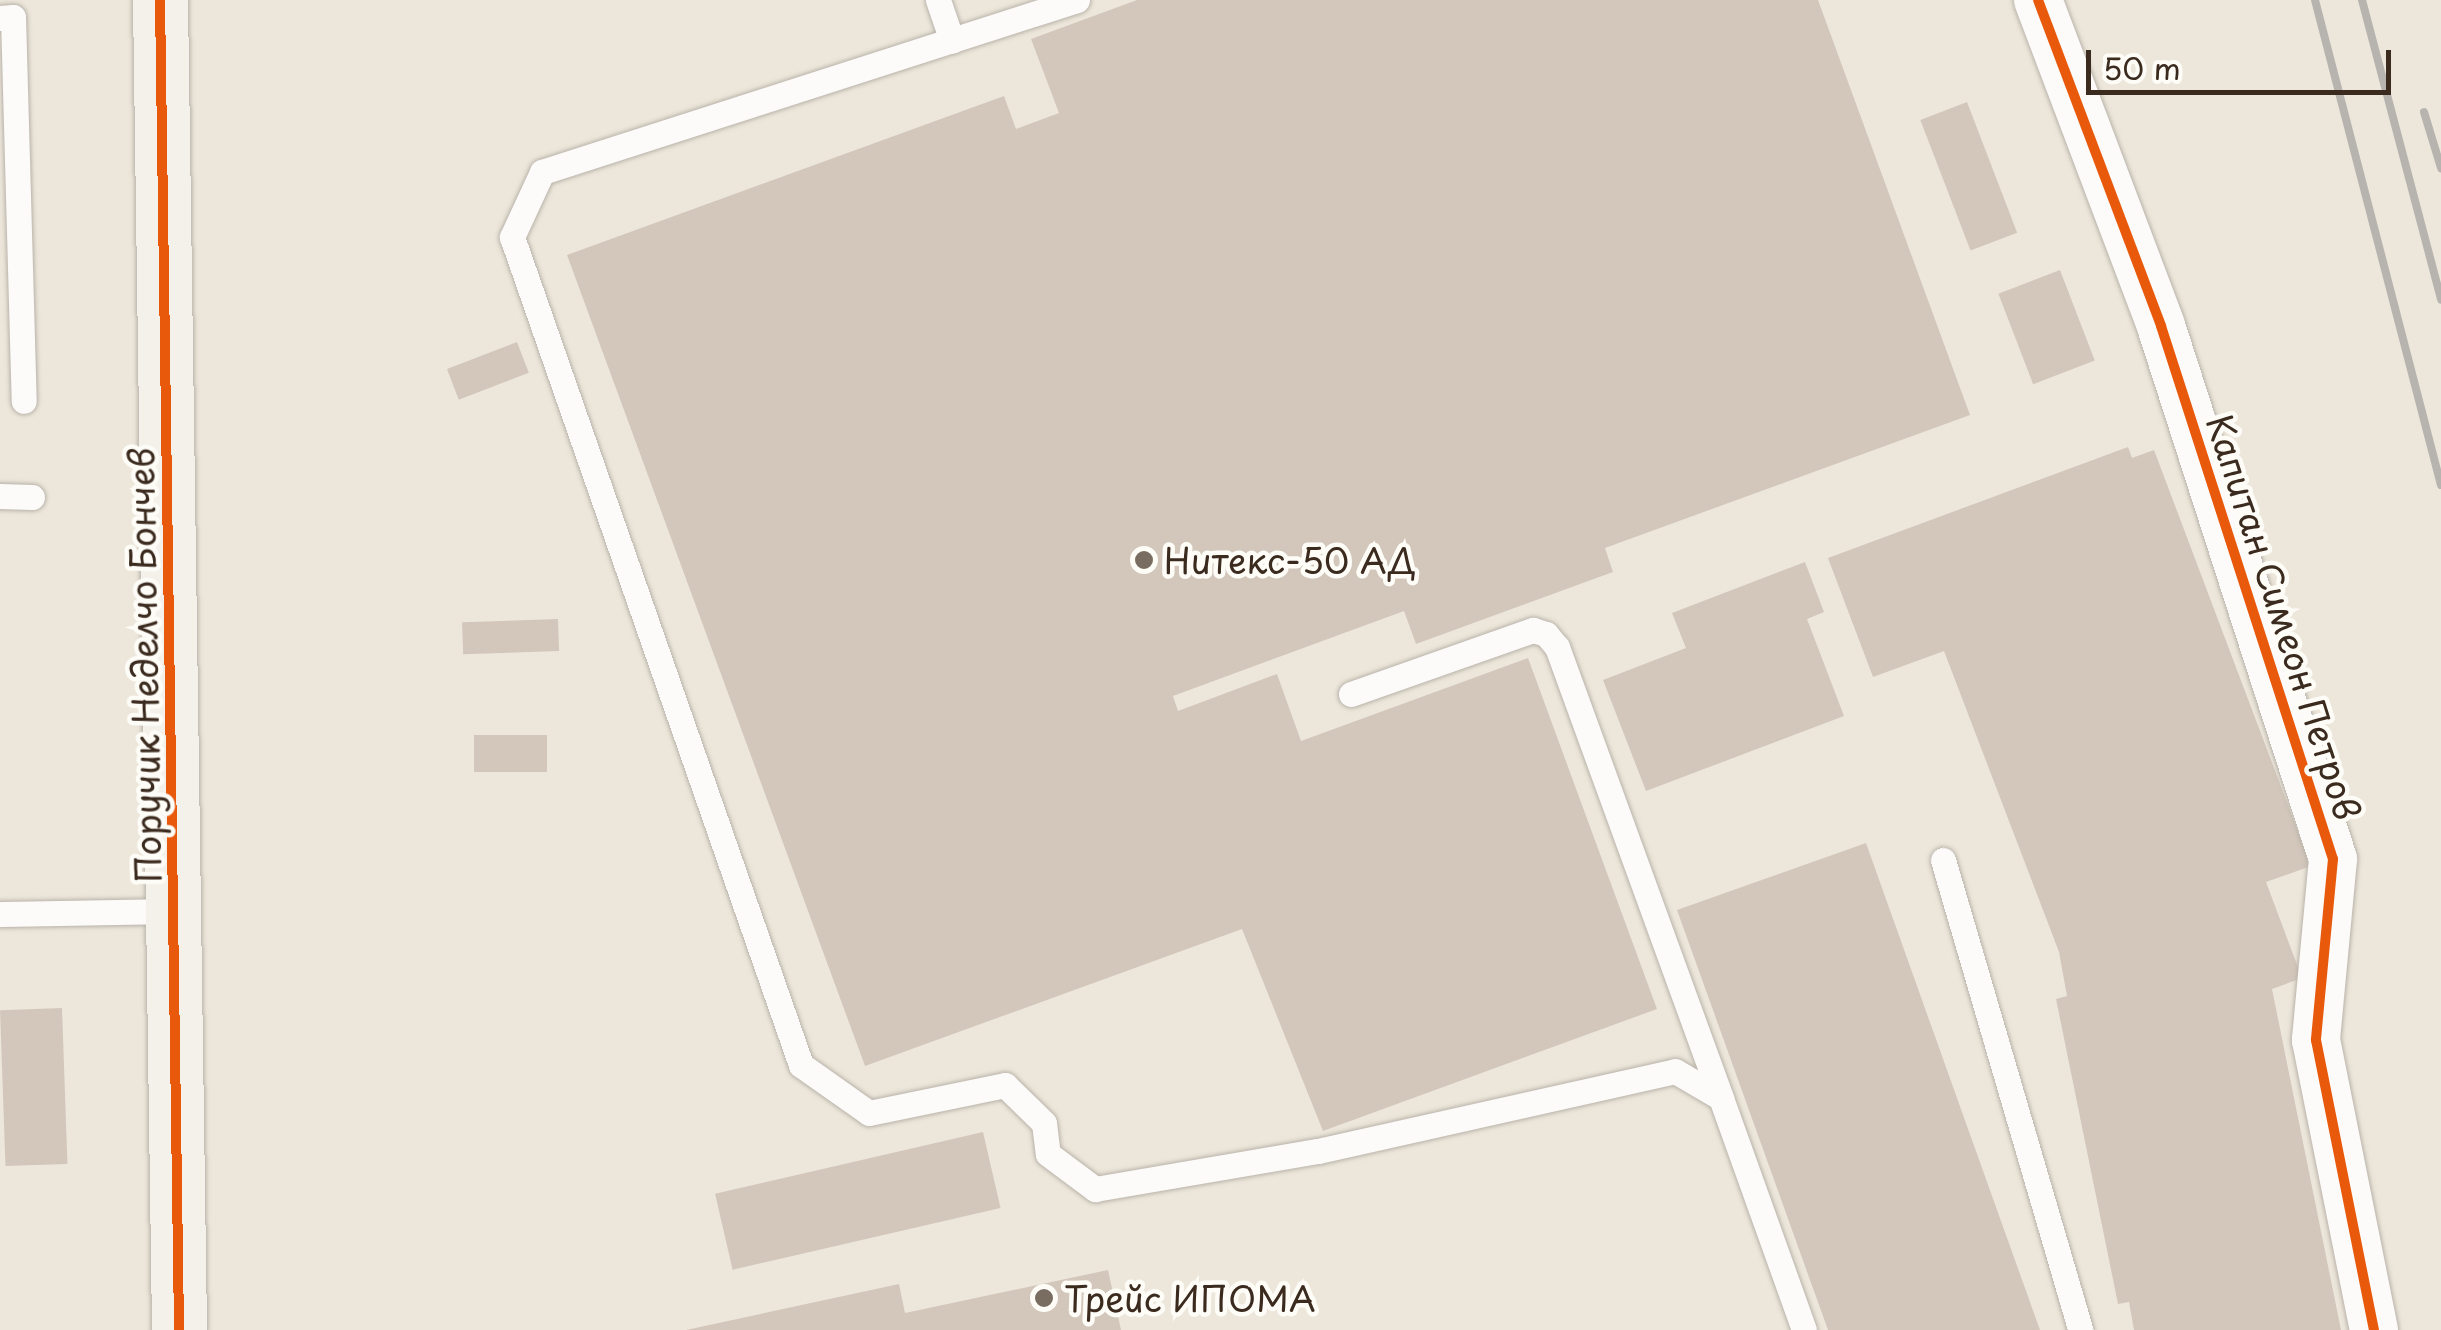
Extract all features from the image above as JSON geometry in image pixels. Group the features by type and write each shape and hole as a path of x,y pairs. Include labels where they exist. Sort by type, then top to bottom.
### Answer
{"street":[{"name":"Поручик Неделчо Бончев","path":"160,0 179,1330"},
{"name":"Капитан Симеон Петров","path":"2038,0 2161,326 2333,858 2316,1040 2374,1330"}],"lane":[{"path":"938,0 952,41"},
{"path":"1077,0 542,172 512,237 801,1066 869,1113 1005,1085 1044,1123 1048,1154 1095,1189 1318,1151 1675,1071 1721,1098"},
{"path":"0,18 13,18 24,401"},
{"path":"0,496 32,496"},
{"path":"1351,694 1533,630 1546,634 1558,647 1804,1330"},
{"path":"1943,860 2080,1330"},
{"path":"0,914 176,911"}],"building":[{"name":"Нитекс-50 АД","path":"1137,0 1818,0 1970,415 1605,548 1613,572 1416,644 1404,611 1173,696 1178,711 1277,674 1301,741 1528,658 1657,1009 1323,1131 1242,929 865,1066 567,255 1004,96 1016,129 1059,113 1031,39"},
{"path":"1967,102 2017,233 1970,251 1920,120"},
{"path":"2060,270 2095,361 2033,384 1998,294"},
{"path":"517,342 529,373 459,400 447,369"},
{"path":"2128,447 2132,458 2154,450 2311,866 2266,882 2302,978 2272,989 2341,1330 2134,1330 2129,1302 2118,1304 2056,999 2067,996 2059,952 1944,651 1873,677 1828,558"},
{"path":"1805,562 1824,612 1807,619 1844,716 1646,791 1603,680 1686,648 1672,613"},
{"path":"558,619 559,651 463,654 462,622"},
{"path":"474,735 547,735 547,772 474,772"},
{"path":"1866,843 2040,1330 1828,1330 1677,910"},
{"path":"62,1008 67,1164 5,1166 0,1010"},
{"path":"983,1132 1001,1208 733,1270 715,1194"},
{"name":"Трейс ИПОМА","path":"1108,1270 1121,1330 686,1330 899,1284 905,1313"}],"railway":[{"path":"2315,0 2441,485"},
{"path":"2362,0 2441,300"},
{"path":"2424,112 2441,168"}],"cycle path":[{"path":"160,0 179,1330"},
{"path":"2038,0 2161,326 2333,859 2316,1040 2374,1330"}],"place":[{"name":"Нитекс-50 АД","path":"1144,560"},
{"name":"Трейс ИПОМА","path":"1044,1298"}]}
